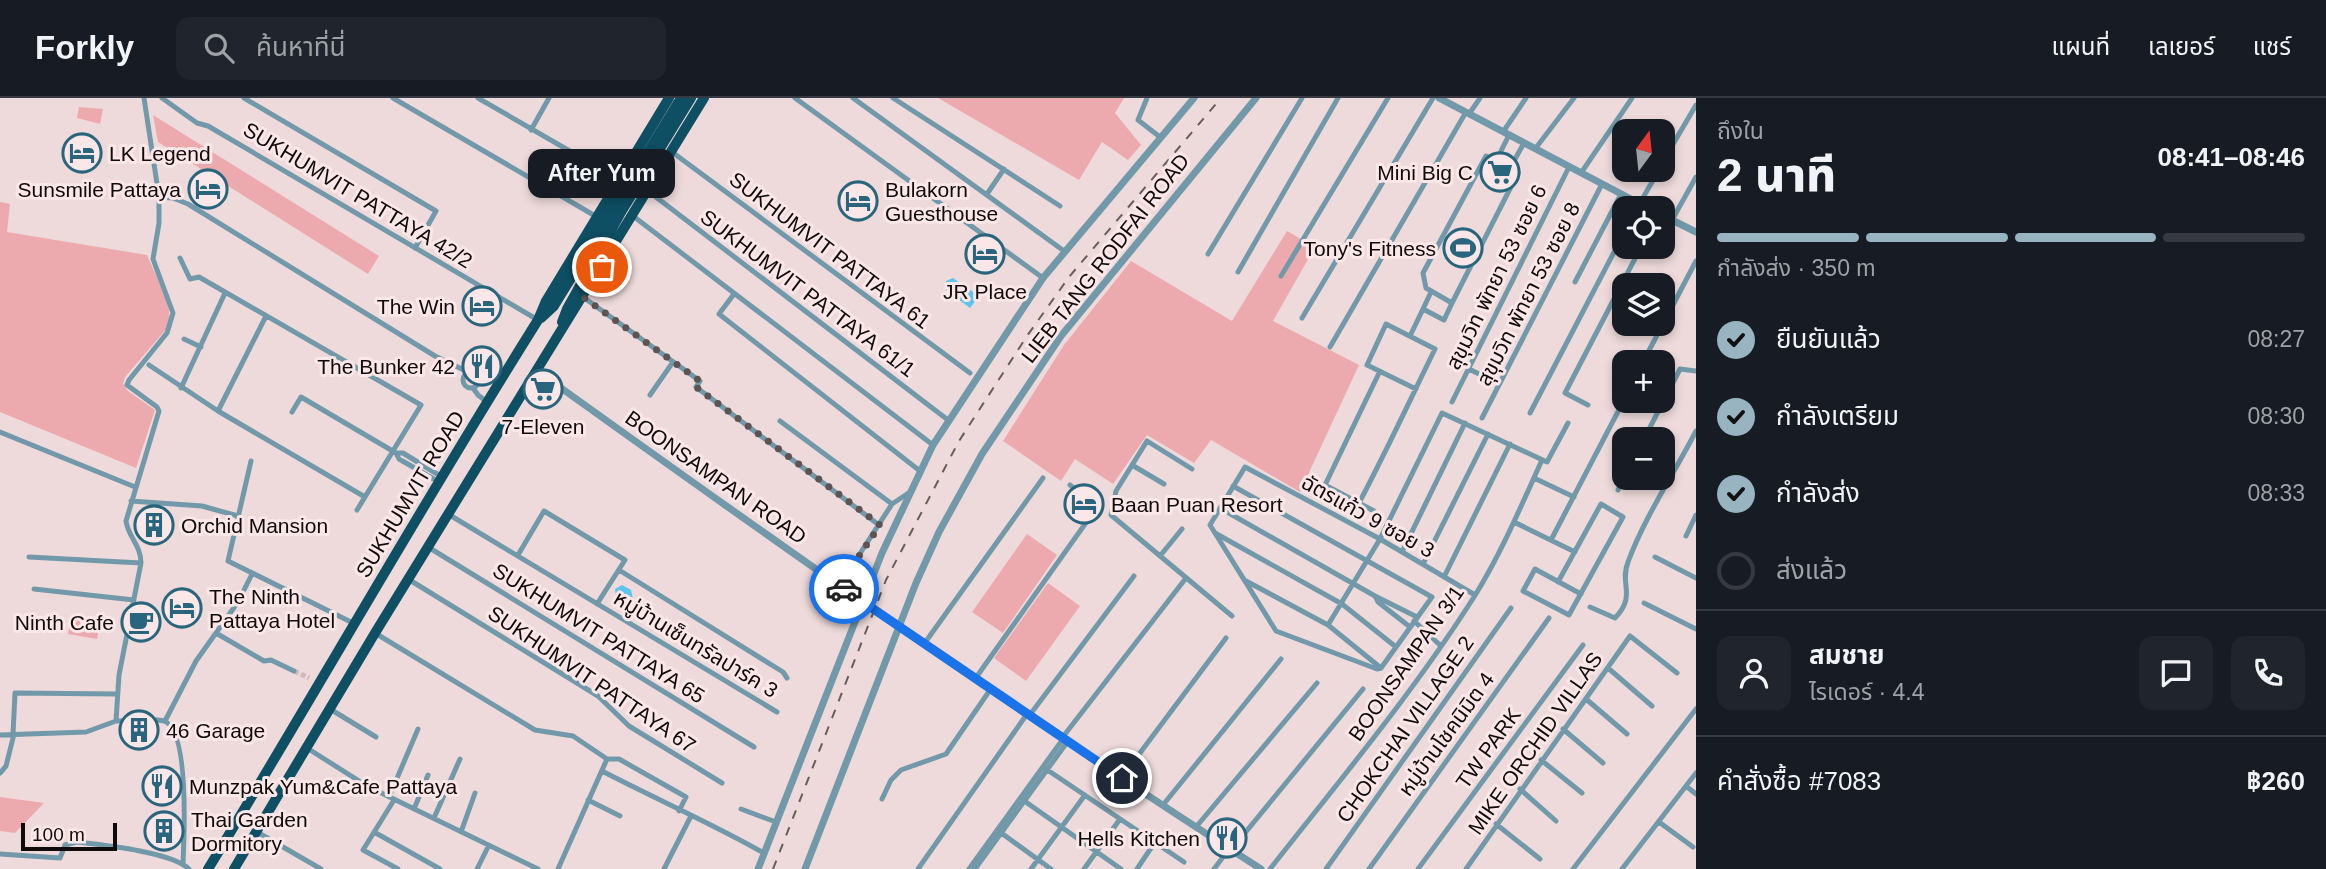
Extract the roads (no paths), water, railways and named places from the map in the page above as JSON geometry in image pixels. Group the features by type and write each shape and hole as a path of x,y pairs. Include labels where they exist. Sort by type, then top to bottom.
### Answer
{"highway":[{"name":"SUKHUMVIT ROAD","path":"208,869 307,707 315,681 355,624 669,98"},
{"name":"SUKHUMVIT ROAD","path":"538,320 554,306 681,98"},
{"name":"SUKHUMVIT ROAD","path":"558,332 567,309 620,214 691,98"},
{"name":"SUKHUMVIT ROAD","path":"234,869 558,332 583,297 704,98"},
{"path":"307,707 327,713"}],"street":[{"path":"116,721 117,694 141,563 138,546 128,534 125,525 159,409 127,385 167,332 173,313 153,259 159,222 159,197 144,98"},
{"name":"SUKHUMVIT PATTAYA 42/2","path":"162,98 197,123 208,125 538,320"},
{"path":"244,98 436,211 415,248"},
{"path":"393,98 597,217"},
{"path":"478,98 620,180"},
{"path":"531,130 549,98"},
{"path":"794,98 1043,278"},
{"path":"853,98 1064,251"},
{"path":"893,98 1060,206"},
{"path":"1147,98 1138,120 1160,137"},
{"name":"LIEB TANG RODFAI ROAD","path":"758,869 862,602 933,445 1043,278 1194,98"},
{"name":"LIEB TANG RODFAI ROAD","path":"805,869 898,627 939,531 982,454 1061,336 1256,98"},
{"path":"1208,254 1302,98"},
{"path":"1238,272 1338,98"},
{"path":"1280,276 1388,98"},
{"path":"1302,318 1433,98"},
{"path":"1439,98 1624,196"},
{"path":"1330,347 1467,113 1480,98"},
{"path":"1496,161 1506,133 1526,98"},
{"path":"1535,149 1574,98"},
{"path":"1581,173 1632,98"},
{"path":"1675,141 1696,105"},
{"path":"1510,169 1524,143"},
{"name":"SUKHUMVIT PATTAYA 61","path":"671,152 970,373"},
{"path":"1423,309 1444,320 1518,173 1486,156 1425,266 1426,288 1452,303"},
{"name":"สุขุมวิท พัทยา 53 ซอย 6","path":"1452,402 1569,167"},
{"path":"987,194 1003,169"},
{"path":"1675,215 1696,177"},
{"name":"สุขุมวิท พัทยา 53 ซอย 8","path":"1482,418 1602,184"},
{"name":"SUKHUMVIT PATTAYA 61/1","path":"648,191 948,420"},
{"path":"1575,282 1621,194"},
{"path":"159,197 173,198 188,204 435,356 474,373 479,379 478,385 473,388 466,387 456,366"},
{"path":"633,216 933,445"},
{"path":"1675,222 1696,232"},
{"path":"1531,413 1612,256"},
{"path":"180,258 190,279 199,277 421,405 357,510"},
{"path":"1587,405 1565,393 1635,259"},
{"path":"1649,350 1696,261"},
{"path":"1410,336 1431,292"},
{"path":"181,388 225,293"},
{"path":"734,294 719,314 920,471"},
{"path":"583,297 700,381 696,387 880,525"},
{"path":"218,411 266,316"},
{"path":"1359,503 1416,388 1435,349 1386,324 1367,365 1416,388"},
{"path":"184,339 201,347"},
{"path":"650,395 673,362"},
{"path":"149,365 218,411 365,497"},
{"path":"1469,369 1499,384"},
{"path":"1650,427 1680,369 1696,371"},
{"name":"BOONSAMPAN ROAD","path":"536,370 898,627 1261,869"},
{"path":"1374,511 1325,485 1380,371"},
{"path":"463,378 468,372"},
{"path":"473,388 487,402"},
{"path":"292,412 301,397 394,452 399,459 441,480"},
{"path":"1328,625 1380,539 1442,413 1545,461"},
{"path":"1551,540 1617,413"},
{"path":"780,421 892,504"},
{"name":"BOONSAMPAN 3/1","path":"1270,869 1411,691 1475,595 1534,478 1568,423"},
{"path":"1402,552 1465,424"},
{"path":"1590,607 1615,618 1624,606 1628,592 1626,565 1696,431"},
{"path":"0,432 135,487"},
{"path":"1423,564 1488,434"},
{"path":"1192,469 1147,441 1116,491 1111,515 1232,616"},
{"path":"1444,577 1510,444"},
{"path":"251,461 228,561 355,624"},
{"path":"1132,465 1164,484"},
{"name":"ฉัตรแก้ว 9 ซอย 3","path":"1233,486 1245,467 1380,539 1475,595"},
{"path":"924,644 1043,478"},
{"path":"1534,478 1574,497"},
{"path":"975,679 1096,505 1070,485"},
{"path":"1233,486 1432,597 1381,668 1377,669 1276,631 1210,525 1233,486"},
{"path":"839,586 892,504 910,492"},
{"path":"131,501 194,508 202,506 239,516"},
{"path":"1558,582 1601,504 1623,517 1581,594 1569,615 1523,591 1535,569 1558,582 1581,594"},
{"path":"1220,508 1375,596 1414,622 1441,646"},
{"name":"หมู่บ้านเซ็นทรัลปาร์ค 3","path":"518,555 544,511 625,560 597,604"},
{"name":"หมู่บ้านเซ็นทรัลปาร์ค 3","path":"448,514 777,712"},
{"path":"1686,536 1696,515"},
{"path":"1514,522 1575,552"},
{"path":"1160,556 1182,529"},
{"path":"1215,533 1342,604 1396,647"},
{"name":"SUKHUMVIT PATTAYA 65","path":"428,547 754,747"},
{"path":"29,557 141,563"},
{"path":"1655,557 1696,578"},
{"name":"หมู่บ้านเซ็นทรัลปาร์ค 3","path":"619,570 783,672 787,678"},
{"path":"165,722 196,661 239,602 252,573"},
{"path":"918,869 1028,715 1135,576"},
{"path":"969,869 977,866 1065,739 1185,578"},
{"name":"SUKHUMVIT PATTAYA 67","path":"408,579 598,696 629,726 722,783"},
{"path":"1245,580 1328,625 1381,668"},
{"path":"34,589 134,600"},
{"path":"1375,596 1378,602 1414,622"},
{"path":"1644,603 1696,629"},
{"name":"CHOKCHAI VILLAGE 2","path":"1325,869 1511,608"},
{"name":"หมู่บ้านโชคนิมิต 4","path":"1368,869 1549,618"},
{"path":"216,633 264,661 271,660 294,671"},
{"path":"375,633 535,730 573,736 607,759 619,759 686,797 679,811"},
{"name":"MIKE ORCHID VILLAS","path":"1466,869 1630,636 1676,673"},
{"path":"1122,778 1226,638"},
{"name":"TW PARK","path":"1418,869 1583,645"},
{"path":"1163,805 1281,659"},
{"path":"1608,668 1652,706"},
{"path":"1196,827 1317,683"},
{"path":"1214,869 1363,689"},
{"path":"882,799 891,780 901,770 946,754 990,690"},
{"path":"0,773 6,766 14,734 15,693 117,694"},
{"path":"1586,699 1627,734"},
{"path":"1573,869 1696,709"},
{"path":"327,713 376,737"},
{"path":"0,735 86,732 116,721 165,722 172,727 182,759 183,863"},
{"path":"398,869 363,850 391,798 418,729"},
{"path":"1563,729 1603,763"},
{"path":"307,748 391,798 538,869"},
{"path":"434,818 460,759"},
{"path":"558,869 607,759"},
{"path":"1541,760 1582,793"},
{"path":"1045,769 1184,862"},
{"path":"602,771 679,811 719,827 764,853"},
{"path":"1622,869 1696,773"},
{"path":"414,809 428,775"},
{"path":"1686,786 1696,794"},
{"path":"1520,789 1556,821"},
{"path":"461,832 475,793"},
{"path":"1031,869 1085,795"},
{"path":"588,800 620,816"},
{"path":"1023,800 1121,869"},
{"path":"741,809 776,822"},
{"path":"664,869 691,816"},
{"path":"1084,869 1120,819"},
{"path":"1659,822 1693,848"},
{"path":"1496,824 1540,859"},
{"path":"256,832 321,869"},
{"path":"374,832 440,869"},
{"path":"999,832 1051,869"},
{"path":"0,854 60,858 65,845 76,842 164,857 183,863 189,869"},
{"path":"1137,869 1155,842"},
{"path":"477,869 489,845"},
{"path":"514,869 519,859"}],"water":[{"path":"85,137 90,138 93,146 99,150 94,155 97,162 86,163 69,158 72,153 70,148 81,143"},
{"path":"953,278 979,296 970,308 946,290 946,281"},
{"path":"622,585 631,590 633,599 625,597 622,600 616,597 615,589"}],"tunnel":[{"path":"294,671 309,678"}],"railway":[{"path":"773,869 886,580 959,441 1069,277 1221,98"}],"place":[{"name":"LK Legend","path":"82,153"},
{"name":"Mini Big C","path":"1500,172"},
{"name":"Sunsmile Pattaya","path":"208,189"},
{"name":"Bulakorn Guesthouse","path":"858,201"},
{"name":"Tony's Fitness","path":"1463,248"},
{"name":"JR Place","path":"985,254"},
{"name":"After Yum","path":"602,267"},
{"name":"The Win","path":"482,306"},
{"name":"The Bunker 42","path":"482,366"},
{"name":"7-Eleven","path":"543,389"},
{"name":"Baan Puan Resort","path":"1084,504"},
{"name":"Orchid Mansion","path":"154,525"},
{"name":"The Ninth Pattaya Hotel","path":"182,608"},
{"name":"Ninth Cafe","path":"141,622"},
{"name":"46 Garage","path":"139,730"},
{"name":"Munzpak Yum&Cafe Pattaya","path":"162,786"},
{"name":"Thai Garden Dormitory","path":"164,831"},
{"name":"Hells Kitchen","path":"1227,838"}]}
